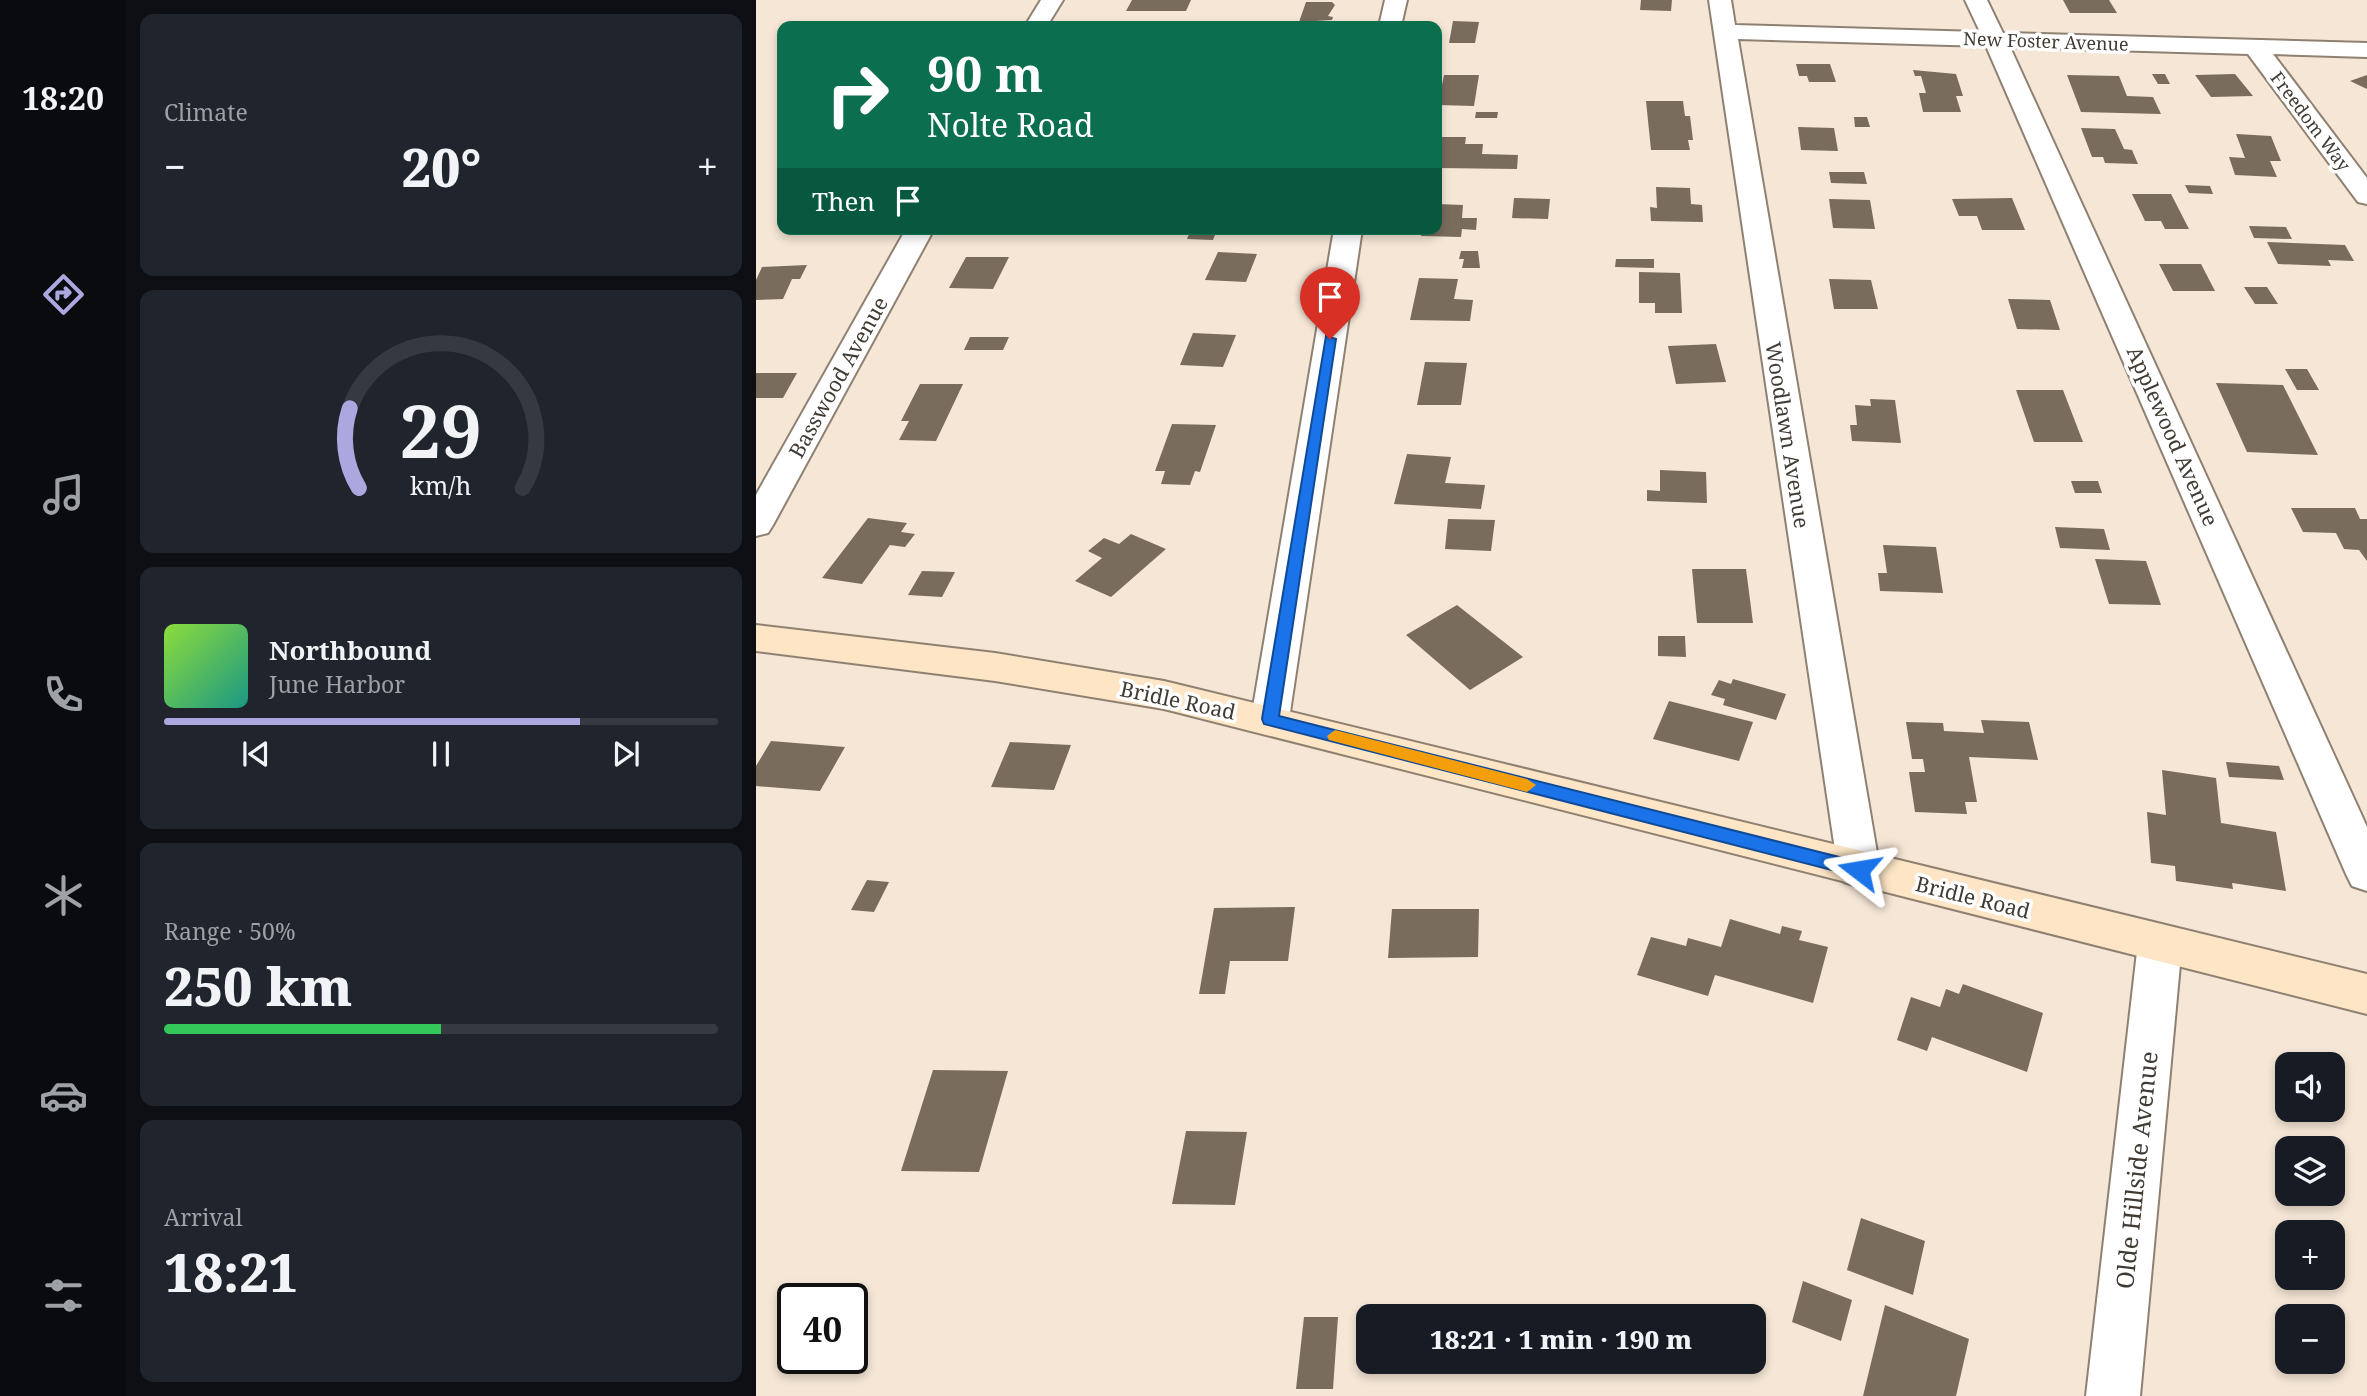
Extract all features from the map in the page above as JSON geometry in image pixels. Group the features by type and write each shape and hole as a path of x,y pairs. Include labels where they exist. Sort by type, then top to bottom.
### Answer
{"street":[{"path":"1039,21 1052,0"},
{"path":"1391,21 1396,0"},
{"name":"Woodlawn Avenue","path":"1720,0 1859,870"},
{"name":"Applewood Avenue","path":"1976,0 2367,874"},
{"name":"New Foster Avenue","path":"1725,32 2367,50"},
{"name":"Freedom Way","path":"2255,47 2367,195"},
{"name":"Basswood Avenue","path":"756,525 917,235"},
{"path":"1270,719 1347,235"},
{"name":"Bridle Road","path":"756,638 995,667 1164,695 1270,719 1859,870 2367,994"},
{"name":"Olde Hillside Avenue","path":"2113,1396 2160,943"}],"building":[{"path":"1132,0 1191,0 1186,11 1126,11"},
{"path":"1641,0 1672,0 1671,11 1640,10"},
{"path":"2063,0 2109,0 2117,13 2070,13"},
{"path":"1306,2 1332,2 1335,5 1328,16 1333,17 1332,20 1299,21"},
{"path":"1453,21 1479,22 1475,43 1449,43"},
{"path":"1796,64 1830,64 1836,82 1809,82 1807,76 1799,76"},
{"path":"1913,70 1956,74 1963,96 1956,96 1961,112 1923,112 1919,93 1926,93 1921,76 1915,76"},
{"path":"2152,74 2165,74 2170,84 2158,84"},
{"path":"2235,74 2253,96 2211,97 2195,75"},
{"path":"1444,75 1479,75 1474,106 1442,105"},
{"path":"2067,75 2119,76 2127,96 2153,97 2161,114 2081,112"},
{"path":"2367,75 2367,89 2350,81"},
{"path":"1646,101 1683,101 1685,116 1690,116 1693,140 1688,140 1690,150 1651,150"},
{"path":"1476,112 1498,112 1497,118 1475,118"},
{"path":"1854,117 1867,117 1870,127 1855,127"},
{"path":"1798,127 1834,128 1838,151 1801,150"},
{"path":"2081,128 2115,129 2124,149 2132,150 2138,164 2105,163 2103,157 2092,157"},
{"path":"2236,134 2271,136 2281,161 2270,161 2277,177 2235,175 2229,157 2245,158"},
{"path":"1442,137 1466,137 1465,144 1483,144 1482,154 1518,155 1517,169 1442,168"},
{"path":"1829,172 1864,172 1867,184 1831,183"},
{"path":"2185,185 2210,186 2213,194 2189,193"},
{"path":"1656,187 1690,188 1691,204 1702,205 1703,222 1651,221 1650,207 1657,208"},
{"path":"2132,194 2171,194 2189,229 2165,229 2161,221 2145,221"},
{"path":"1514,198 1550,199 1548,219 1512,218"},
{"path":"2012,198 2025,230 1982,230 1977,216 1959,216 1952,199"},
{"path":"1829,199 1870,200 1875,229 1833,228"},
{"path":"1442,204 1463,205 1462,218 1477,218 1476,230 1462,229 1461,237 1421,236 1442,235"},
{"path":"2249,226 2286,227 2292,239 2254,238"},
{"path":"1189,235 1215,235 1213,240 1187,239"},
{"path":"2267,242 2345,245 2354,261 2328,260 2331,266 2278,264"},
{"path":"1461,251 1478,251 1480,268 1462,268 1464,259 1459,259"},
{"path":"1218,252 1257,254 1246,282 1205,280"},
{"path":"966,257 1009,257 993,289 949,288"},
{"path":"1616,259 1654,259 1654,268 1615,267"},
{"path":"2159,264 2201,264 2215,291 2173,291"},
{"path":"807,265 800,279 792,279 783,299 756,300 756,280 762,267"},
{"path":"1639,272 1680,273 1682,313 1655,313 1655,303 1639,303"},
{"path":"1419,278 1458,279 1454,299 1473,300 1470,321 1410,320"},
{"path":"1829,279 1871,280 1878,309 1834,309"},
{"path":"2244,287 2267,287 2278,304 2255,304"},
{"path":"2008,299 2050,300 2060,330 2017,329"},
{"path":"1193,333 1236,335 1223,367 1180,365"},
{"path":"970,337 1009,337 1003,350 964,350"},
{"path":"1716,344 1726,382 1676,384 1668,346"},
{"path":"1425,362 1467,363 1461,405 1417,405"},
{"path":"2285,369 2307,369 2319,390 2297,390"},
{"path":"756,373 797,373 783,398 756,398"},
{"path":"2216,383 2283,385 2318,455 2247,452"},
{"path":"920,384 963,384 936,441 899,440 909,421 901,421"},
{"path":"2016,390 2063,390 2083,442 2034,442"},
{"path":"1870,399 1895,400 1901,443 1852,441 1850,425 1857,425 1855,405 1871,406"},
{"path":"1172,424 1216,425 1200,472 1195,471 1190,485 1161,484 1165,471 1155,471"},
{"path":"1407,454 1451,457 1445,483 1485,485 1481,509 1394,504"},
{"path":"1660,470 1706,472 1707,503 1647,501 1647,490 1660,491"},
{"path":"2071,481 2098,481 2102,493 2075,493"},
{"path":"2291,508 2355,508 2360,519 2367,519 2367,561 2359,550 2344,549 2336,533 2303,532"},
{"path":"868,518 907,523 901,532 915,534 905,547 890,545 862,584 822,578"},
{"path":"1448,519 1495,520 1491,551 1445,549"},
{"path":"2055,527 2104,529 2110,550 2060,548"},
{"path":"1131,534 1166,549 1111,597 1075,581 1102,558 1088,551 1104,538 1119,544"},
{"path":"1883,545 1936,547 1943,593 1880,591 1878,573 1887,573"},
{"path":"2095,559 2146,561 2161,605 2109,604"},
{"path":"1692,569 1746,569 1753,623 1697,623"},
{"path":"922,571 955,572 942,597 908,595"},
{"path":"1457,605 1523,657 1470,690 1406,635"},
{"path":"1658,636 1685,636 1686,657 1658,656"},
{"path":"1733,679 1786,694 1776,720 1723,705 1725,699 1711,695 1719,680 1731,684"},
{"path":"1669,701 1753,722 1739,761 1653,739"},
{"path":"1981,720 2029,722 2038,760 1969,757 1977,802 1965,802 1967,814 1915,812 1909,772 1925,772 1923,759 1912,759 1906,722 1943,723 1944,731 1984,733"},
{"path":"771,741 845,747 820,791 756,786 756,766"},
{"path":"1010,742 1071,745 1054,790 991,787"},
{"path":"2226,762 2279,766 2284,780 2229,777"},
{"path":"2162,770 2216,778 2221,823 2276,832 2286,891 2232,883 2233,889 2176,881 2175,866 2151,863 2147,812 2166,815"},
{"path":"867,880 889,882 874,912 851,910"},
{"path":"1295,907 1288,961 1230,961 1225,994 1199,994 1214,908"},
{"path":"1392,909 1479,909 1478,957 1388,958"},
{"path":"1730,919 1780,934 1782,926 1802,931 1799,940 1828,947 1813,1003 1715,975 1708,996 1637,975 1651,937 1686,946 1688,938 1721,947"},
{"path":"1963,984 2043,1013 2027,1072 1932,1037 1927,1051 1897,1040 1911,997 1940,1007 1946,989 1959,994"},
{"path":"933,1070 1008,1071 979,1172 901,1171"},
{"path":"1186,1131 1247,1132 1235,1205 1172,1204"},
{"path":"1861,1218 1925,1241 1913,1295 1847,1270"},
{"path":"1803,1281 1852,1300 1841,1341 1792,1322"},
{"path":"1885,1305 1969,1339 1956,1396 1863,1396"},
{"path":"1304,1317 1338,1317 1333,1389 1296,1389"}],"slow traffic":[{"path":"1335,736 1527,785"}],"route":[{"path":"1330,339 1270,719 1859,870"}]}
